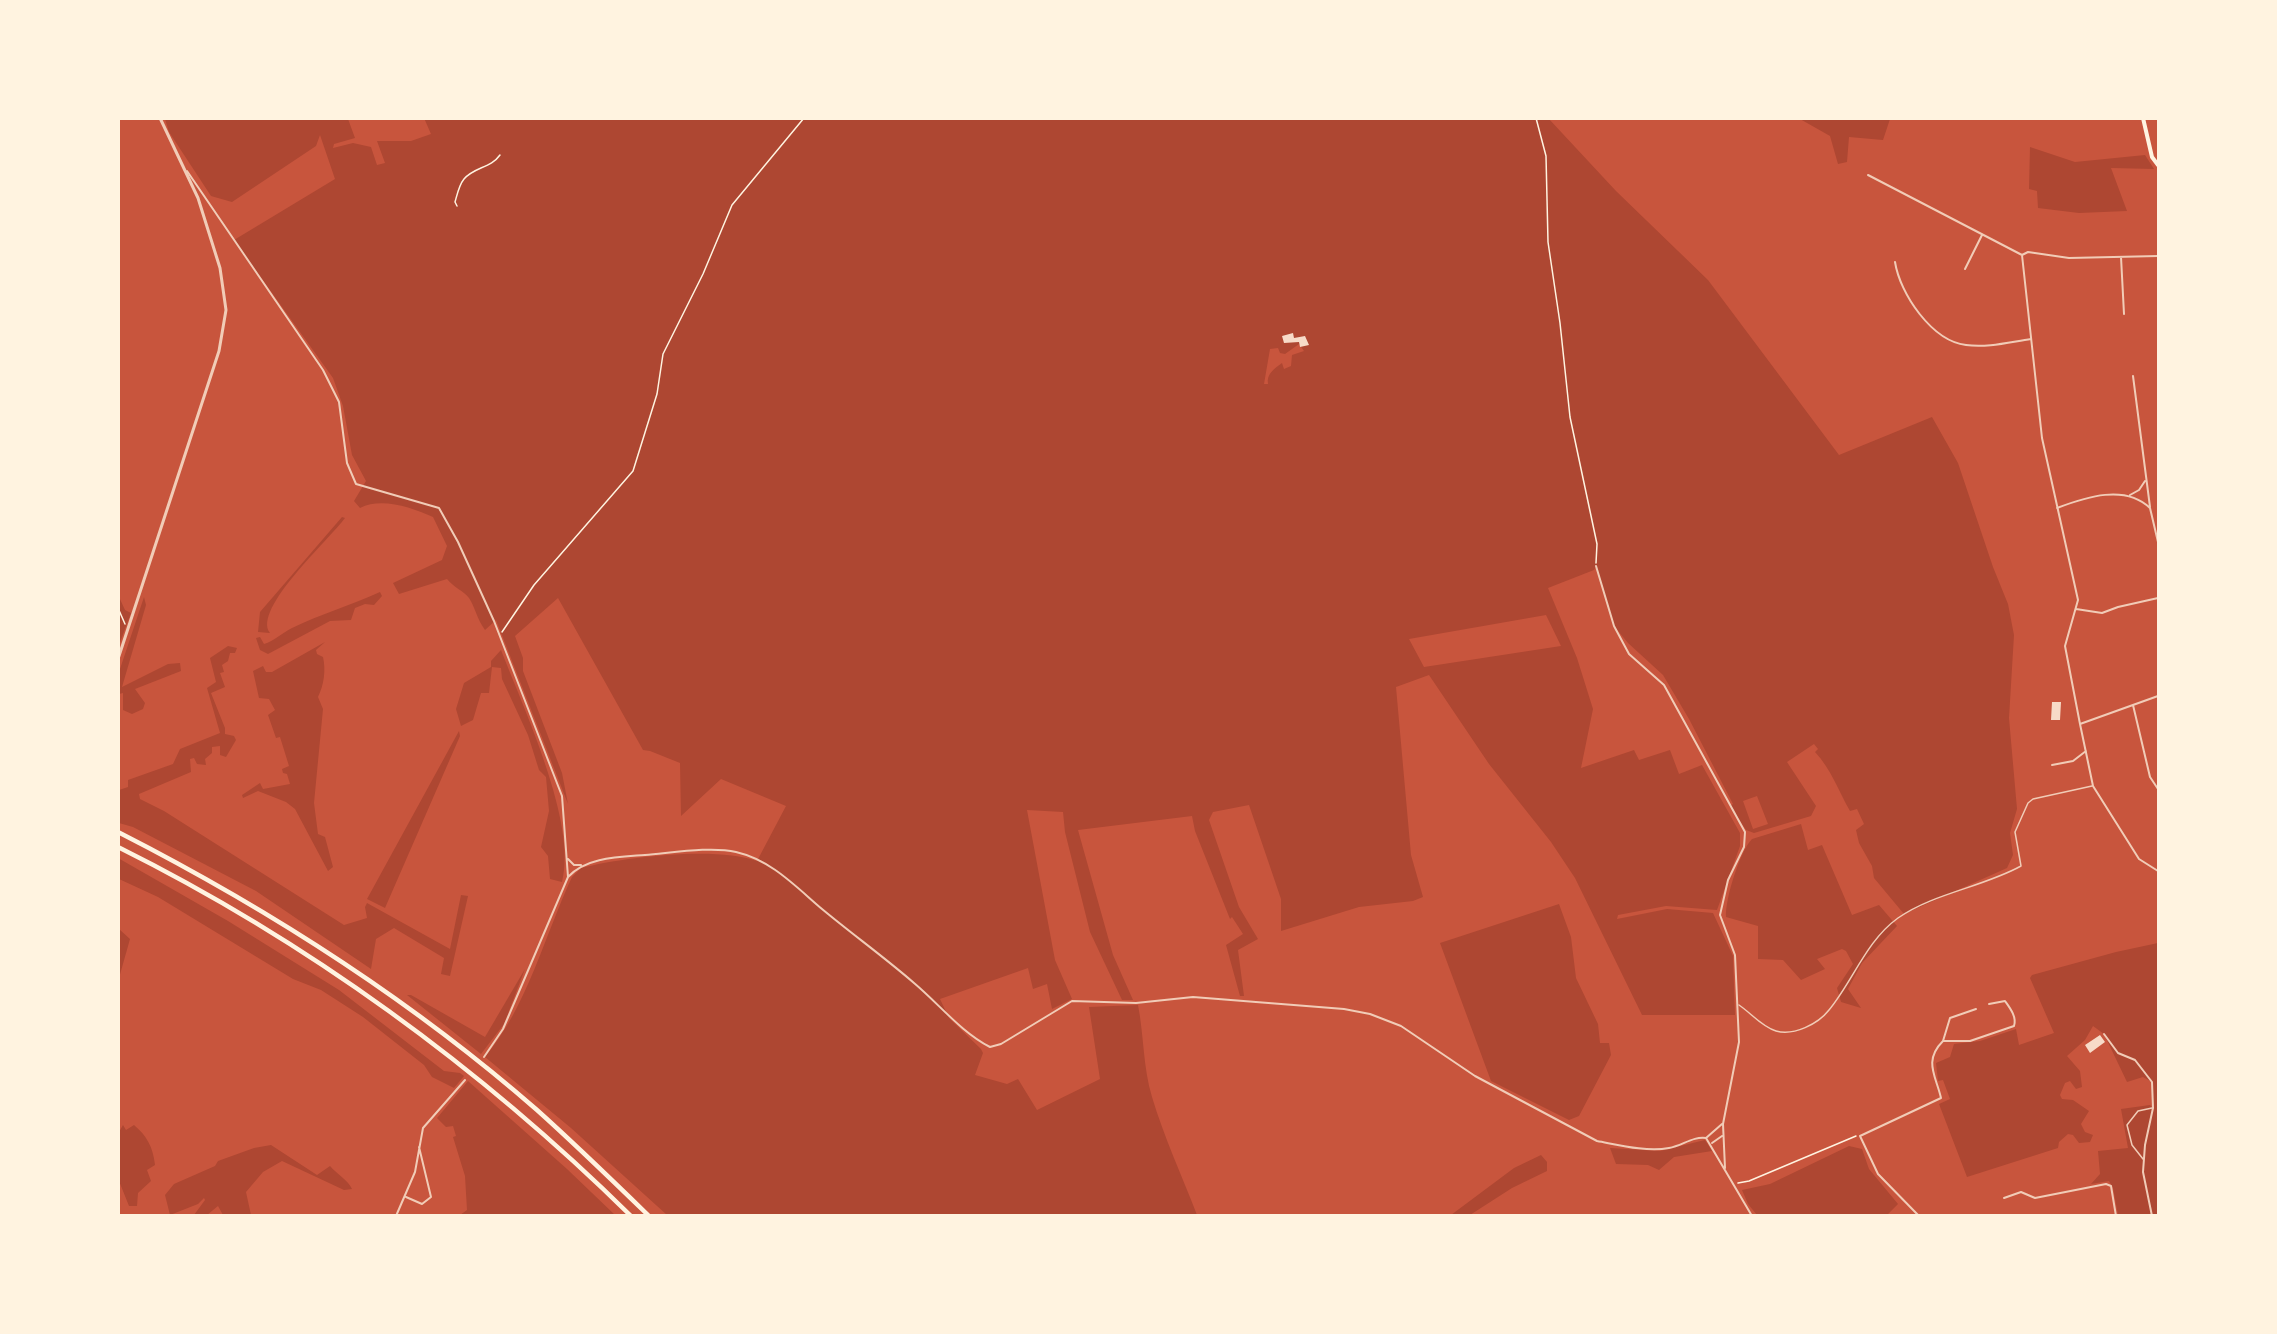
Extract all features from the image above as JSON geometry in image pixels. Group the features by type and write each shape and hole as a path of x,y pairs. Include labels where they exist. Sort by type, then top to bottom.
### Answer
{"highway":[{"path":"118,832 251,904 344,963 438,1032 537,1110 649,1215"},
{"path":"118,847 246,917 338,976 431,1043 528,1121 631,1215"}],"main road":[{"path":"2143,118 2152,157 2158,165"}],"street":[{"path":"118,659 224,331 226,310 220,268 207,222 187,171 160,118"},
{"path":"187,171 324,370 339,402 347,463 356,484 439,508 458,542 500,635 562,796 568,877 503,1029 483,1057"},
{"path":"1868,175 2022,255"},
{"path":"1965,269 1982,236"},
{"path":"2022,255 2028,252 2069,258 2158,256"},
{"path":"2022,255 2042,438 2078,600 2065,646 2093,786 2139,859 2158,871"},
{"path":"2121,256 2124,314"},
{"path":"1895,262 1900,280 1916,309 1941,335 1969,346 2031,339"},
{"path":"2133,376 2145,479 2158,542"},
{"path":"2056,508 2091,496 2130,495 2139,490 2145,479"},
{"path":"2130,495 2150,508"},
{"path":"1596,566 1614,626 1629,654 1664,685 1745,832 1744,847 1728,880 1720,915 1736,955 1739,1042 1722,1124 1725,1168"},
{"path":"2076,609 2102,613 2158,598"},
{"path":"2080,724 2158,696"},
{"path":"2133,705 2150,777 2158,789"},
{"path":"2052,765 2073,760 2086,751"},
{"path":"568,859 574,865 582,865 612,859 689,852 733,851 753,857 779,871 823,910 887,959 950,1013 974,1038 990,1047 1001,1044 1072,1001 1136,1003 1193,997 1344,1009 1370,1014 1401,1026 1474,1076 1597,1141 1667,1148 1699,1137 1706,1138 1712,1143 1743,1204 1752,1215"},
{"path":"568,877 582,865"},
{"path":"1943,1041 1976,1039 2014,1026 2016,1022 2011,1008 2005,1001 1989,1004"},
{"path":"1919,1215 1878,1174 1860,1136 1940,1100 1941,1096 1931,1066 1934,1053 1943,1041 1950,1018 1976,1009"},
{"path":"2104,1034 2118,1053 2135,1060 2152,1082 2152,1108 2143,1160 2152,1215"},
{"path":"396,1215 415,1172 423,1128 465,1080"},
{"path":"1706,1138 1722,1124"},
{"path":"1712,1143 1722,1136"},
{"path":"404,1197 422,1204 431,1197 419,1147"},
{"path":"2004,1198 2021,1192 2035,1198 2106,1184 2111,1186 2116,1215"}],"lane":[{"path":"1738,1004 1765,1026 1778,1032 1793,1031 1809,1026 1828,1011 1864,955 1897,920 1940,899 1998,878 2021,866 2015,832 2028,803 2034,799 2093,786"},
{"path":"2143,1160 2132,1145 2127,1125 2138,1111 2152,1108"}],"path":[{"path":"500,635 534,585 633,471 657,394 663,354 703,274 732,205 804,118"},
{"path":"1536,118 1546,156 1548,242 1560,323 1570,417 1597,544 1596,566"},
{"path":"457,206 454,202 464,178 500,155"},
{"path":"118,608 128,633"},
{"path":"1733,1183 1749,1181 1860,1136"}],"shaded area":[{"path":"424,118 1549,119 1616,191 1708,280 1839,455 1932,417 1958,463 2008,604 2014,635 2009,718 2017,809 2010,833 2013,855 2007,868 1904,914 1874,878 1872,866 1859,843 1856,830 1864,824 1857,809 1850,811 1830,773 1815,752 1818,749 1814,744 1787,762 1816,806 1811,816 1754,833 1746,830 1730,806 1733,804 1689,719 1663,675 1628,643 1614,626 1596,567 1594,570 1548,588 1577,658 1593,709 1581,768 1634,750 1639,760 1670,750 1679,774 1702,765 1740,833 1740,846 1717,910 1666,906 1618,915 1617,919 1667,909 1713,913 1733,956 1735,1015 1642,1015 1575,878 1551,842 1489,764 1429,675 1396,687 1411,855 1423,897 1413,901 1359,907 1281,931 1281,899 1249,805 1213,812 1209,820 1239,907 1258,939 1238,950 1244,996 1240,996 1226,945 1243,934 1232,917 1230,919 1195,831 1192,816 1078,830 1113,955 1133,1000 1122,1000 1090,932 1065,832 1063,812 1027,810 1055,960 1072,999 1052,1009 1047,984 1033,989 1028,968 940,999 949,1018 983,1053 975,1075 1007,1084 1018,1079 1037,1110 1100,1079 1089,1007 1138,1005 1152,1097 1197,1215 667,1215 571,1128 485,1057 513,1015 572,877 581,868 645,857 695,854 719,854 757,861 786,806 721,779 681,816 680,763 643,750 558,598 515,636 523,658 523,671 562,773 568,804 496,620 485,630 469,598 447,579 399,594 393,583 442,560 447,546 433,517 387,503 377,503 360,508 354,501 366,481 352,455 343,406 333,378 234,240 335,179 320,135 316,146 232,202 211,196 169,132 165,119 348,119 355,138 334,144 333,148 353,143 371,147 377,165 385,163 377,141 411,141 431,134","holes":["1299,344 1304,351 1292,355 1291,366 1284,369 1282,363 1270,374 1268,384 1264,384 1270,349 1278,348 1280,353 1285,354","1546,615 1561,646 1424,667 1409,639","1757,796 1768,824 1753,829 1743,801"]},
{"path":"1800,119 1890,119 1883,140 1849,137 1847,162 1838,164 1830,136"},
{"path":"2030,147 2075,162 2145,155 2154,169 2111,168 2127,211 2079,213 2038,208 2037,191 2029,189"},
{"path":"342,517 345,518 295,574 272,608 267,622 270,633 258,632 260,612"},
{"path":"380,592 382,596 374,605 365,604 355,608 351,620 330,621 268,654 260,650 256,638 260,637 264,644 268,643 303,623"},
{"path":"119,597 125,610 131,613 119,645"},
{"path":"144,597 146,605 122,687 168,664 180,663 181,671 135,689 145,703 143,709 132,714 123,710 123,693 119,694 119,672"},
{"path":"325,642 316,650 317,654 323,657 324,672 318,697 323,709 314,803 318,834 325,837 333,867 328,871 295,809 286,802 258,791 243,798 242,795 260,783 263,789 290,784 287,774 283,773 282,769 289,766 280,737 276,738 268,715 275,710 269,699 259,698 253,671 263,666 266,672 272,672"},
{"path":"228,646 237,648 235,653 230,653 228,661 222,665 224,672 220,673 225,687 211,693 225,728 225,734 234,736 236,740 226,757 220,755 220,746 212,747 212,753 205,759 206,765 197,764 194,758 190,759 191,772 139,794 140,799 164,811 344,925 367,918 365,907 367,903 450,949 461,895 468,896 450,976 441,974 444,958 394,928 376,939 371,969 256,891 133,827 119,823 119,790 128,787 128,780 173,764 180,749 220,733 207,688 216,682 210,658"},
{"path":"501,650 534,733 556,798 565,858 562,882 550,879 548,856 541,847 549,811 546,777 539,770 528,735 502,679 501,668 492,667 489,693 481,693 473,720 461,726 456,709 464,683 491,667 491,661"},
{"path":"459,731 460,736 385,908 367,899"},
{"path":"1801,824 1808,850 1822,845 1852,915 1879,905 1897,926 1862,963 1848,989 1861,1008 1841,1002 1837,988 1853,964 1846,951 1842,949 1817,959 1825,969 1801,980 1783,960 1758,959 1758,926 1726,917 1734,876 1747,845 1752,839"},
{"path":"118,858 228,921 339,990 444,1071 460,1073 464,1076 454,1088 432,1077 424,1065 363,1017 321,990 293,979 158,897 119,879"},
{"path":"1559,904 1571,937 1576,978 1598,1024 1600,1043 1609,1043 1611,1055 1579,1116 1569,1120 1491,1081 1440,943"},
{"path":"119,929 130,939 119,978"},
{"path":"2158,943 2158,1215 2118,1215 2113,1188 2109,1181 2091,1184 2100,1174 2098,1151 2128,1148 2121,1109 2150,1105 2152,1107 2152,1082 2143,1077 2127,1082 2104,1034 2093,1026 2085,1040 2067,1056 2080,1071 2082,1087 2076,1089 2070,1081 2065,1083 2060,1095 2062,1099 2073,1100 2089,1111 2081,1124 2085,1132 2093,1135 2090,1142 2079,1143 2073,1135 2068,1134 2059,1142 2058,1148 1967,1177 1939,1104 1950,1099 1943,1080 1938,1081 1936,1063 1950,1057 1954,1044 1980,1041 2016,1029 2019,1045 2054,1033 2030,978 2032,975"},
{"path":"525,969 504,1024 481,1054 407,995 411,995 485,1037"},
{"path":"468,1081 615,1215 460,1215 467,1210 465,1176 453,1137 456,1136 453,1126 446,1127 437,1118"},
{"path":"123,1125 126,1130 134,1125 142,1133 149,1142 154,1159 155,1165 147,1170 151,1181 138,1193 137,1206 129,1206 119,1181 119,1132"},
{"path":"1705,1140 1712,1151 1674,1157 1659,1170 1648,1165 1616,1164 1610,1148 1660,1151"},
{"path":"271,1145 317,1175 330,1166 352,1189 344,1190 282,1161 263,1172 246,1192 251,1215 223,1215 218,1206 207,1215 194,1215 205,1200 204,1198 198,1204 170,1215 165,1195 174,1184 215,1166 218,1161 254,1148"},
{"path":"1849,1146 1862,1149 1869,1169 1898,1204 1887,1215 1757,1215 1748,1204 1742,1190 1770,1184"},
{"path":"1541,1155 1547,1162 1547,1171 1512,1188 1470,1215 1451,1215 1514,1168"}],"building":[{"path":"1293,333 1294,338 1305,336 1309,345 1300,347 1299,342 1284,343 1282,336"},
{"path":"2052,702 2061,702 2060,720 2051,720"},
{"path":"2100,1035 2105,1042 2090,1053 2085,1045"}]}
